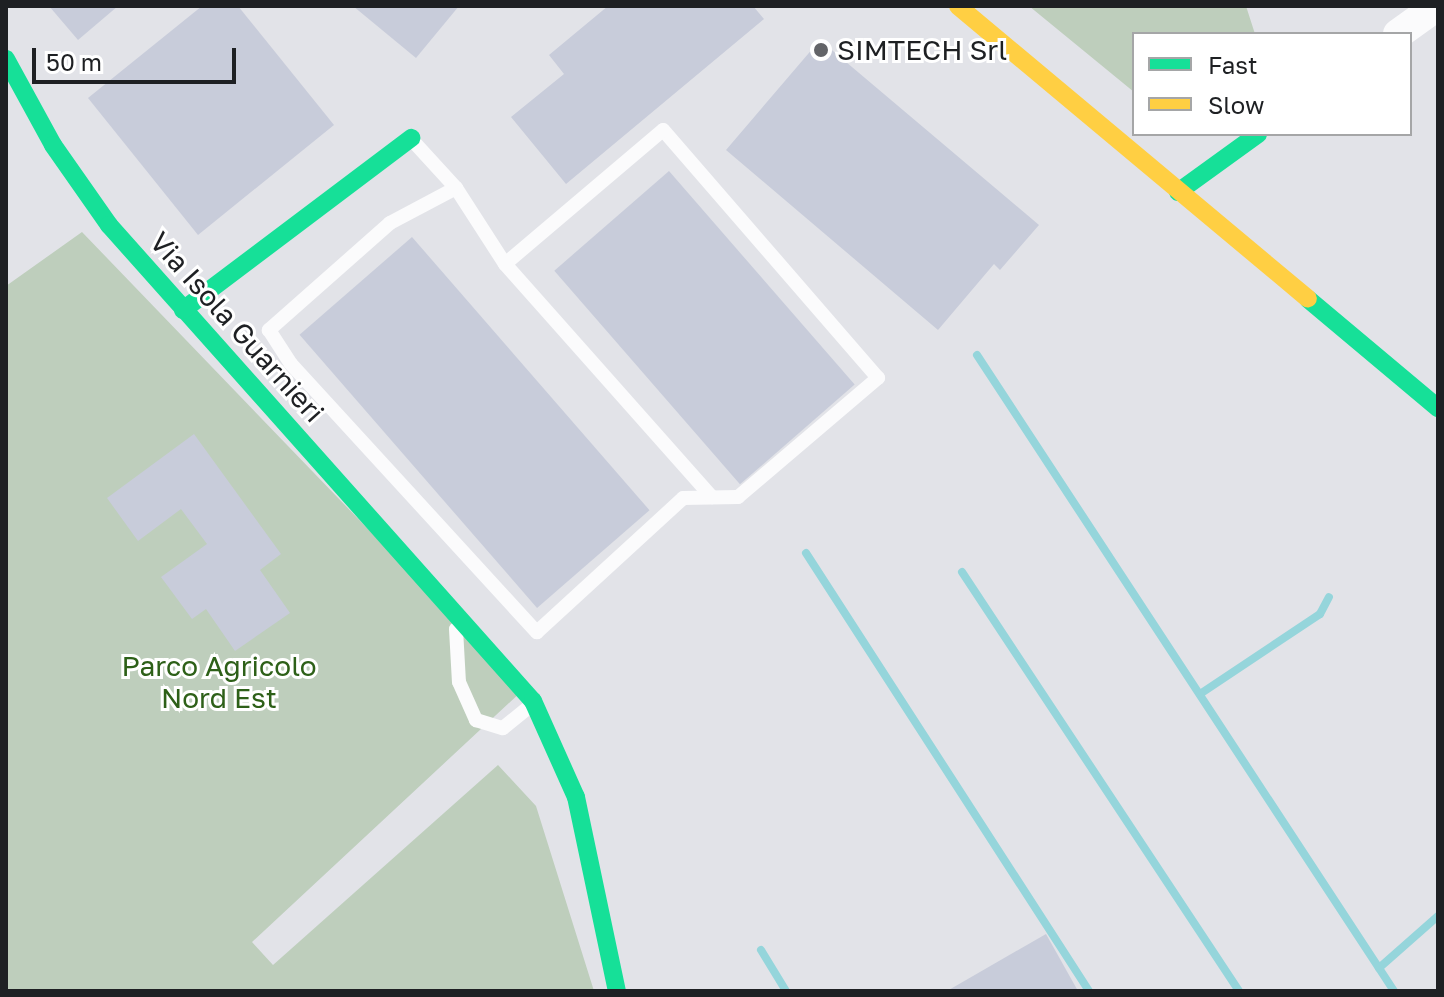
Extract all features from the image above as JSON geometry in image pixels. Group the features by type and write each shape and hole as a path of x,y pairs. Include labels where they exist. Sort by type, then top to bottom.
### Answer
{"street":[{"path":"958,6 1438,408"},
{"path":"1401,32 1437,6"},
{"name":"Via Isola Guarnieri","path":"6,59 79,185 183,310 457,609 533,701 576,797 617,991"},
{"path":"1178,192 1255,136"},
{"path":"183,310 411,138"}],"lane":[{"path":"456,188 390,223 269,330 291,364 537,632 683,498 738,497 878,378 663,130 505,264"},
{"path":"411,138 456,188 505,264 712,497"},
{"path":"457,609 456,668 476,720 503,728 533,701"}],"green space":[{"path":"1029,6 1246,6 1254,32 1132,32 1132,90"},
{"name":"Parco Agricolo Nord Est","path":"82,232 523,690 252,942 273,965 498,765 536,806 594,991 6,991 6,286"}],"building":[{"path":"49,6 118,6 78,40"},
{"path":"202,6 238,6 334,125 198,235 88,98"},
{"path":"353,6 459,6 416,58"},
{"path":"608,6 753,6 764,19 566,184 511,117 564,74 549,55"},
{"path":"820,40 1039,225 1000,270 994,264 938,330 726,150"},
{"path":"669,171 855,385 740,484 554,271"},
{"path":"412,237 649,510 537,608 300,335"},
{"path":"194,434 281,554 260,570 290,613 235,651 206,609 192,619 161,577 207,544 181,509 138,541 107,498"},
{"path":"1046,934 1078,991 947,991"}],"waterway":[{"path":"977,355 1394,991"},
{"path":"806,553 1089,991"},
{"path":"962,572 1239,991"},
{"path":"1200,694 1320,614 1329,597"},
{"path":"1379,968 1438,916"},
{"path":"761,950 786,991"}],"traffic: fast":[{"path":"6,59 53,145 109,225 533,701 576,797 617,991"},
{"path":"1178,192 1255,136"},
{"path":"183,310 411,138"},
{"path":"1308,299 1438,408"}],"traffic: slow":[{"path":"958,6 1308,299"}],"place":[{"name":"SIMTECH Srl","path":"821,50"}]}
